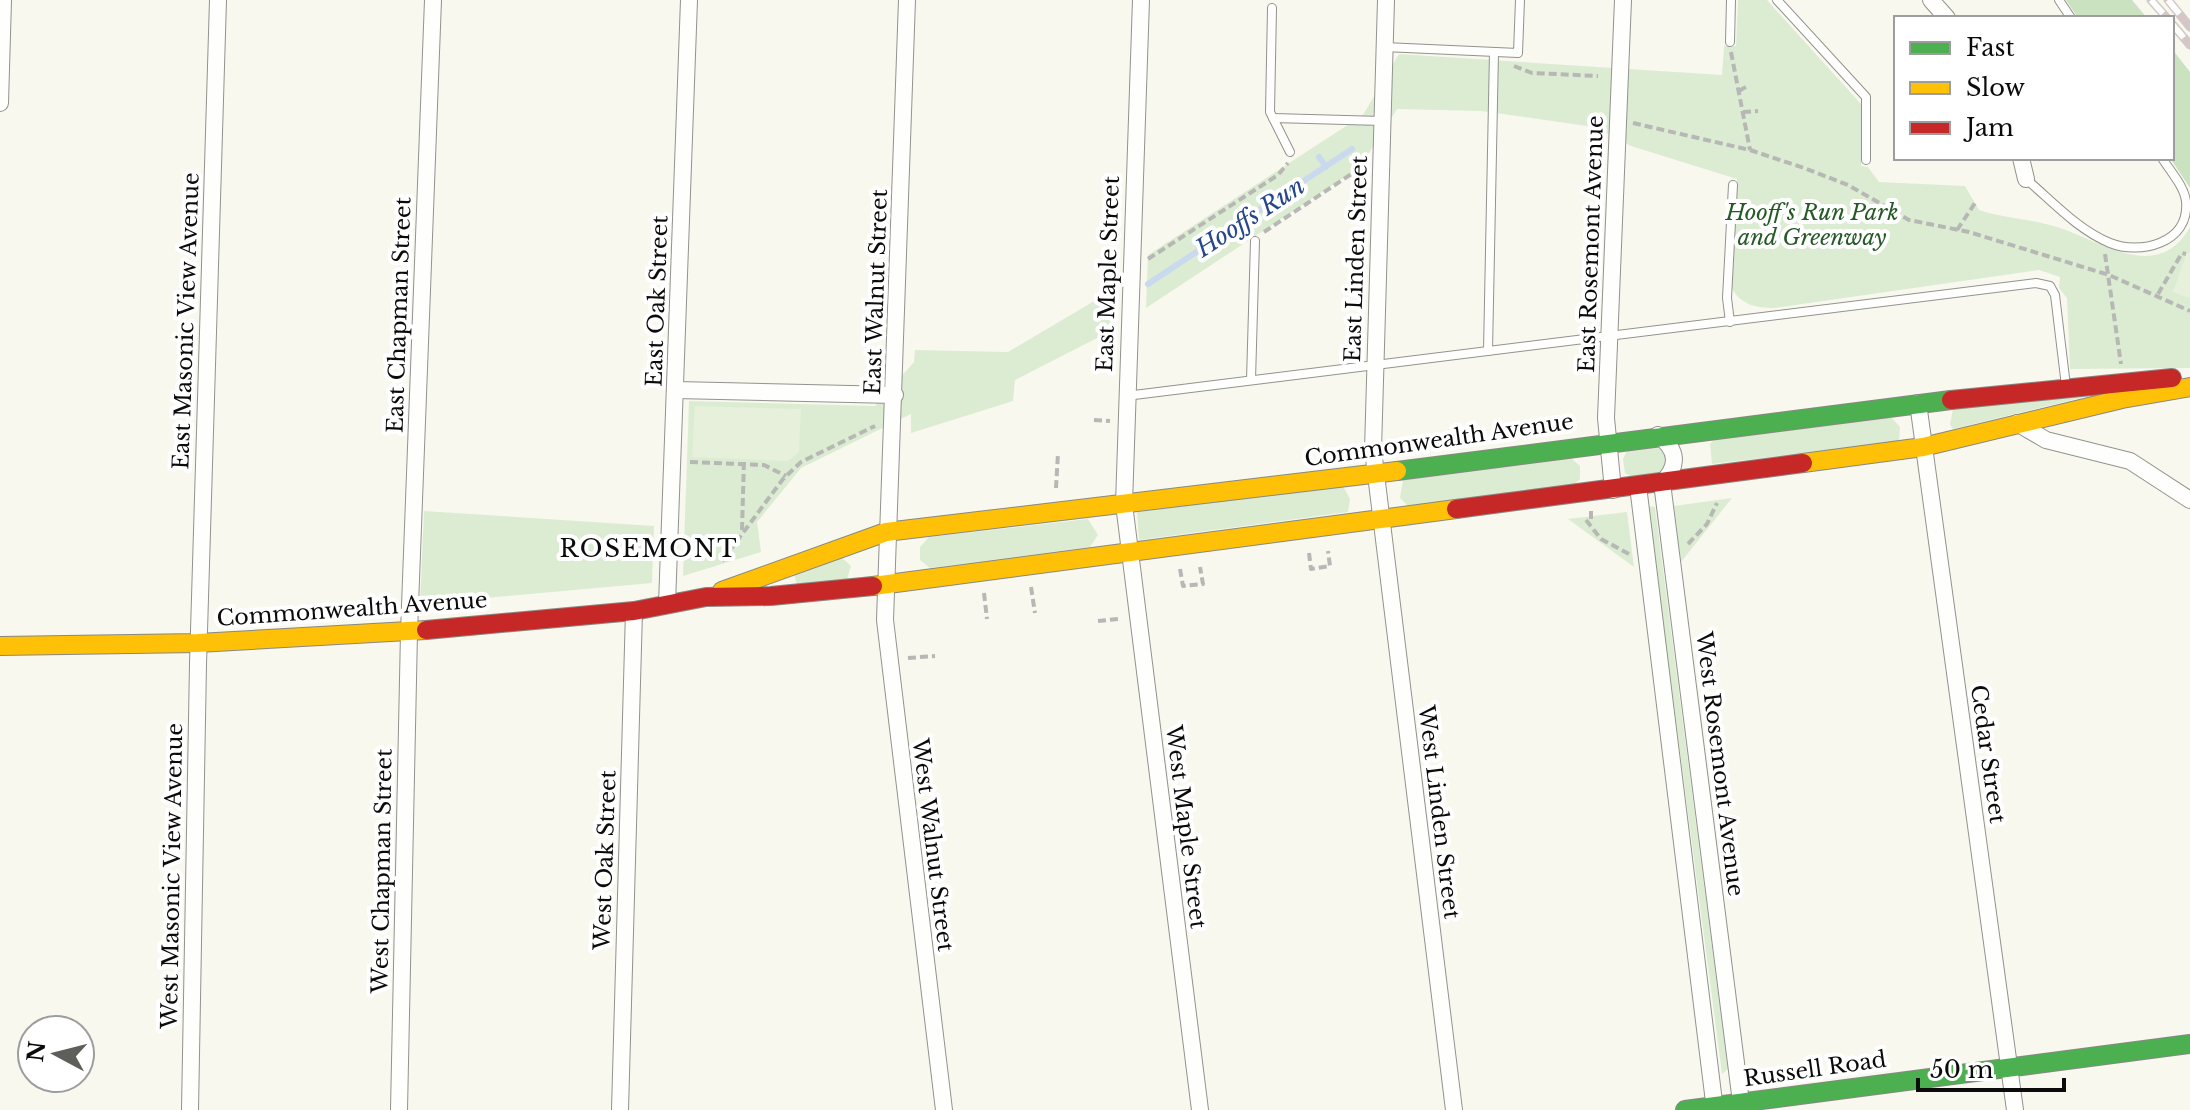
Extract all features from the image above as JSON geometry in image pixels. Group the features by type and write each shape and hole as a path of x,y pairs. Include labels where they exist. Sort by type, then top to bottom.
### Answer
{"street":[{"path":"0,103 3,0"},
{"name":"East Masonic View Avenue","path":"198,643 218,0"},
{"name":"East Chapman Street","path":"409,632 433,0"},
{"name":"East Oak Street","path":"667,604 689,0"},
{"name":"East Walnut Street","path":"884,584 895,395 907,0"},
{"name":"East Maple Street","path":"1128,551 1124,504 1126,396 1141,0"},
{"name":"East Linden Street","path":"1381,518 1375,474 1375,365 1386,0"},
{"name":"East Rosemont Avenue","path":"1613,490 1608,441 1608,337 1623,0"},
{"path":"1931,0 1945,16"},
{"path":"2021,160 2026,179"},
{"name":"Commonwealth Avenue","path":"706,597 886,532 1375,474 1608,441 1918,403 2066,386 2190,379"},
{"name":"Commonwealth Avenue","path":"0,646 198,643 409,632 634,611 706,597 771,596 884,584 1923,447 2017,423 2190,387"},
{"path":"676,390 895,395"},
{"name":"Cedar Street","path":"1918,403 2015,1110"},
{"path":"2017,423 2046,440 2130,461 2190,500"},
{"name":"West Rosemont Avenue","path":"1658,435 1670,444 1676,457 1674,471 1662,483 1742,1106"},
{"path":"1638,486 1715,1108"},
{"name":"West Linden Street","path":"1381,518 1454,1110"},
{"name":"West Maple Street","path":"1128,551 1200,1110"},
{"name":"West Walnut Street","path":"884,584 885,635 944,1110"},
{"name":"West Oak Street","path":"620,1110 634,611"},
{"name":"West Chapman Street","path":"399,1110 409,632"},
{"name":"West Masonic View Avenue","path":"190,1110 198,643"},
{"name":"Russell Road","path":"1685,1110 1742,1106 2190,1044"}],"lane":[{"path":"1384,47 1518,53 1520,0"},
{"path":"1730,42 1731,0"},
{"path":"1777,0 1866,97 1866,160"},
{"path":"1272,8 1270,112 1290,156"},
{"path":"1488,351 1494,52"},
{"path":"1273,118 1382,121"},
{"path":"2026,179 2083,228 2103,240 2143,250 2162,244 2179,228 2187,204 2163,160"},
{"path":"1730,322 1727,298 1733,185"},
{"path":"1251,380 1255,241"},
{"path":"1126,396 2041,283 2050,286 2057,300 2066,386"}],"path":[{"path":"1730,42 1750,150"},
{"path":"1494,52 1519,70 1598,76"},
{"path":"1739,91 1749,85"},
{"path":"1743,112 1758,111"},
{"path":"1631,123 1750,150 1838,180 1909,220 1957,230 2109,275 2158,294 2165,302 2190,311"},
{"path":"1146,259 1278,175 1290,156"},
{"path":"1255,241 1362,167"},
{"path":"1957,230 1975,203"},
{"path":"2103,240 2122,366"},
{"path":"2158,294 2182,253 2186,254"},
{"path":"1094,420 1110,421"},
{"path":"722,561 786,476 807,458 875,426"},
{"path":"1056,488 1058,453"},
{"path":"687,462 744,462 768,466 786,476"},
{"path":"741,533 744,462"},
{"path":"1682,547 1704,527 1717,503"},
{"path":"1591,511 1588,519 1606,543 1629,554"},
{"path":"1309,553 1311,569 1321,569 1330,566 1328,551"},
{"path":"1180,569 1183,586 1193,586 1203,584 1200,567"},
{"path":"1031,587 1035,613"},
{"path":"984,593 987,619"},
{"path":"1098,621 1119,619"},
{"path":"901,659 935,656"}],"green space":[{"name":"Hooff's Run Park and Greenway","path":"1738,0 1767,0 1861,104 1861,166 1868,167 1879,182 1965,186 1979,210 2057,227 2127,254 2145,256 2161,253 2177,244 2190,227 2190,368 2070,369 2067,298 2059,288 2060,277 2039,270 1775,308 1749,304 1731,286 1737,179 1631,146 1594,127 1481,111 1397,109 1360,167 1146,308 1148,255 1363,115 1399,54 1722,75 1724,46 1736,46"},
{"path":"2066,0 2132,0 2145,16 2077,16"},
{"path":"2174,52 2190,72 2190,188 2171,160 2174,160"},
{"path":"2187,252 2190,253 2190,298 2173,292"},
{"path":"1117,293 1115,337 1099,337 1015,380 1013,401 911,433 911,414 801,468 757,522 761,552 683,576 689,401 875,406 914,362 915,350 1008,352 1101,297"},
{"path":"2085,397 1953,429 1950,425 1953,408"},
{"path":"695,406 801,409 799,452 788,461 692,457"},
{"path":"1891,417 1900,427 1899,441 1712,464 1710,444 1716,438"},
{"path":"1652,445 1665,451 1666,471 1632,477 1625,473 1623,459 1627,451"},
{"path":"1570,457 1580,466 1580,479 1575,484 1409,507 1400,498 1403,480"},
{"path":"1343,486 1350,499 1348,512 1139,540 1137,512"},
{"path":"1732,498 1681,562 1674,506"},
{"path":"1648,506 1655,507 1728,1069 1722,1074"},
{"path":"424,511 654,526 652,583 420,604"},
{"path":"1627,512 1634,567 1568,519"},
{"path":"1088,519 1098,535 1090,547 930,568 920,560 920,547 929,537"},
{"path":"841,557 851,566 847,579 797,584 794,574"}],"waterway":[{"name":"Hooffs Run","path":"1148,284 1352,149"},
{"path":"1319,157 1326,167"}],"railway":[{"path":"2151,0 2165,16"},
{"path":"2168,0 2190,27"},
{"path":"2174,26 2190,45"}],"traffic: fast":[{"path":"1397,471 1951,400"},
{"path":"1685,1110 2190,1044"}],"traffic: slow":[{"path":"1803,463 1923,447 2122,399 2190,387"},
{"path":"722,591 886,532 1397,471"},
{"path":"873,586 1456,509"},
{"path":"0,646 198,643 426,630"}],"traffic: jam":[{"path":"1951,400 2172,378"},
{"path":"1456,509 1803,463"},
{"path":"426,630 634,611 706,597 771,596 873,586"}],"district":[{"name":"ROSEMONT","path":"649,548"}]}
